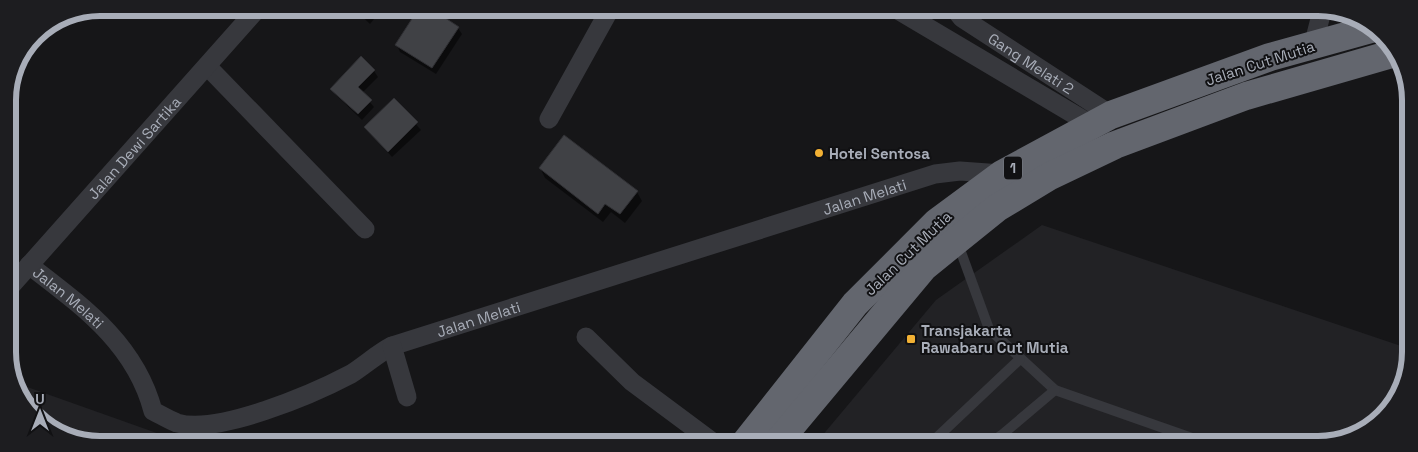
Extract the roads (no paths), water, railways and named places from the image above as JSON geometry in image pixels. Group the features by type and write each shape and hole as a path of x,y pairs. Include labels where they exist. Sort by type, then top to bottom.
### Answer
{"highway":[{"name":"Jalan Cut Mutia","path":"751,436 855,304 937,222 1002,174 1102,120 1270,57 1365,31"},
{"name":"Jalan Cut Mutia","path":"783,436 924,267 1004,203 1050,176 1114,145 1246,96 1389,55"}],"street":[{"name":"Jalan Dewi Sartika","path":"16,280 251,16"},
{"path":"549,119 606,16"},
{"path":"909,16 1102,120"},
{"name":"Gang Melati 2","path":"960,16 1102,120"},
{"path":"1313,46 1321,16"},
{"path":"207,66 364,229"},
{"name":"Jalan Melati","path":"29,266 94,316 134,366 147,388 153,411 177,423 205,425 259,414 351,373 374,355 392,346 935,174 960,171 1002,174"},
{"path":"586,337 632,382 705,436"},
{"path":"392,346 408,397"}],"lane":[{"path":"957,240 989,330 1055,390 1186,436"},
{"path":"938,436 1020,359"},
{"path":"1000,436 1055,390"}],"place":[{"name":"Hotel Sentosa","path":"819,153"},
{"name":"Transjakarta Rawabaru Cut Mutia","path":"911,339"}]}
